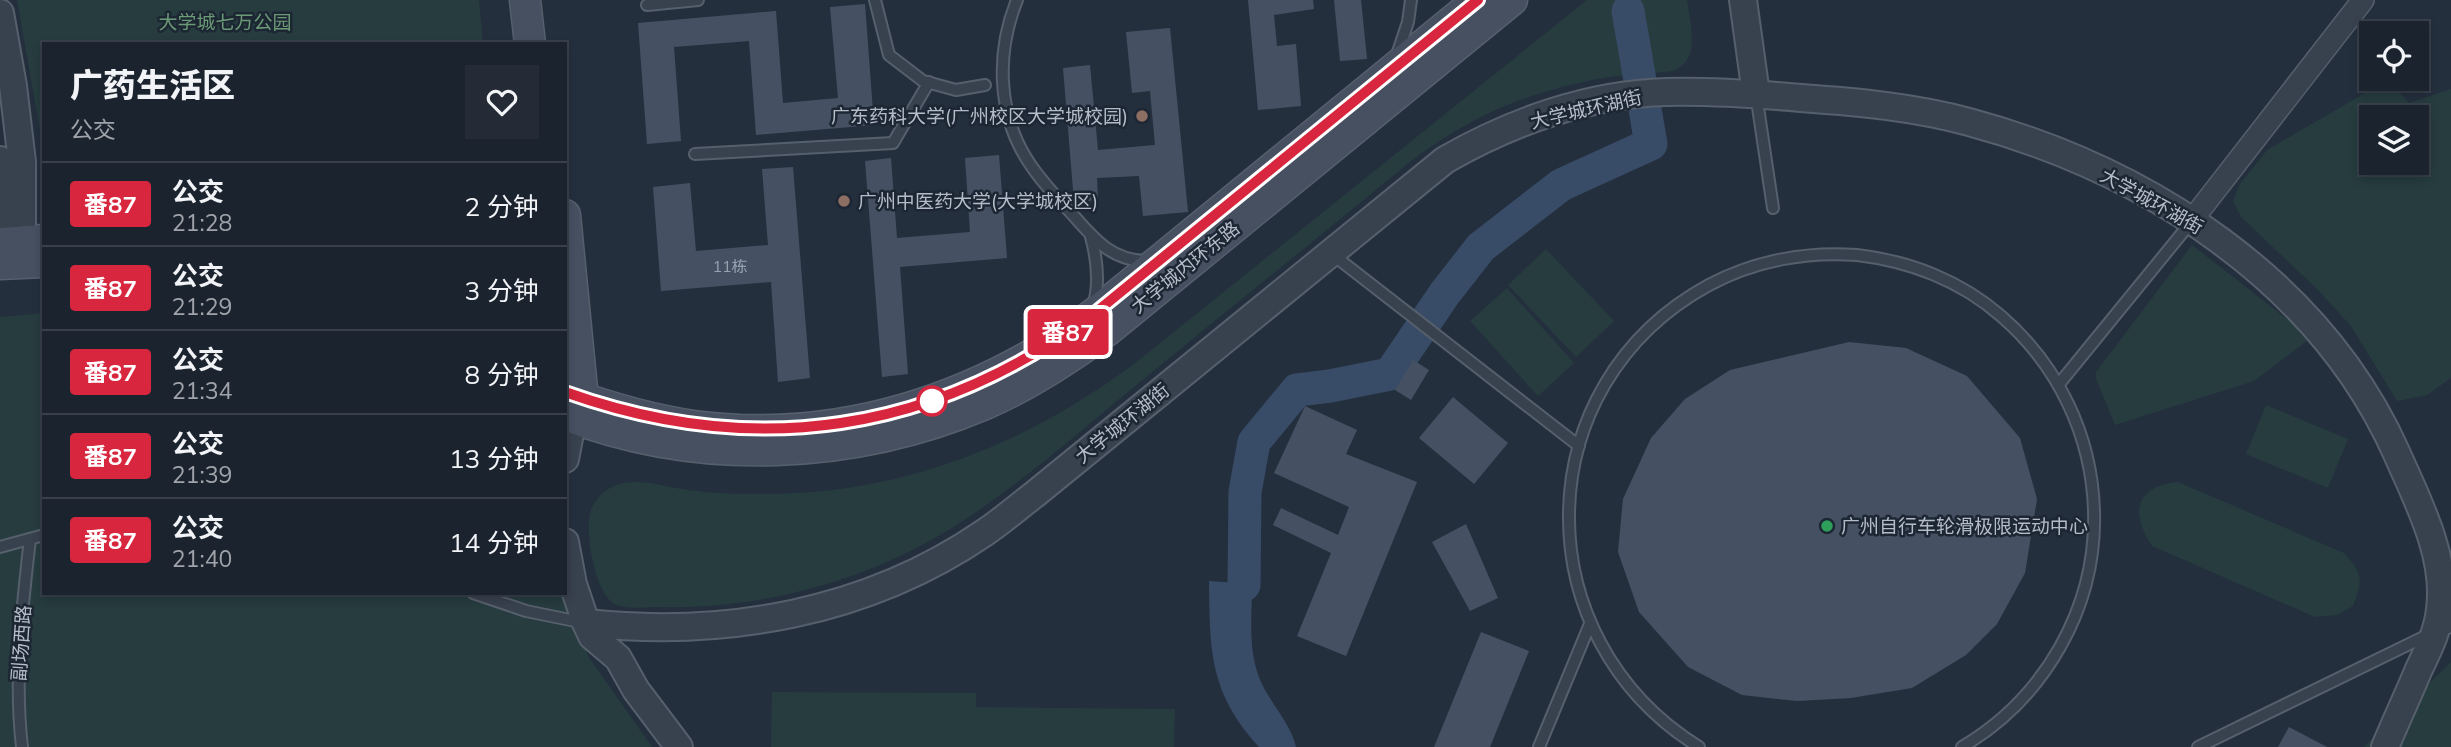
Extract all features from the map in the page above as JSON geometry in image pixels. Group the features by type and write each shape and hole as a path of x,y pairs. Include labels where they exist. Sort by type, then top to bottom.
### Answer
{"main road":[{"path":"525,0 530,42"},
{"path":"544,0 548,42"},
{"name":"大学城内环东路","path":"570,404 694,426 791,429 856,420 908,408 978,384 1061,338 1088,318 1478,0"},
{"name":"大学城内环东路","path":"570,404 611,429 691,447 792,450 902,432 987,403 1073,356 1108,330 1512,0"},
{"path":"567,291 570,404"}],"street":[{"path":"1743,0 1756,94"},
{"path":"2192,220 2362,0"},
{"path":"0,13 13,86 22,162 18,252"},
{"name":"大学城环湖街","path":"589,630 728,625 764,620 827,606 870,592 916,571 984,533 1035,494 1445,160 1478,141 1543,116 1625,96 1664,92 1756,94 1872,104 1967,121 2053,150 2143,191 2192,220 2260,272 2292,303 2343,361 2366,394 2388,434 2435,552 2442,583 2440,611 2444,629 2385,747"},
{"path":"0,160 18,252"},
{"path":"567,437 570,404"},
{"path":"567,552 573,584 589,630 618,658 636,690 679,747"}],"lane":[{"path":"647,5 698,0"},
{"path":"875,0 888,55 923,81 957,89 985,85"},
{"path":"1017,0 1005,35 1002,79 1011,123 1028,161 1091,237 1106,249 1124,258 1160,260"},
{"path":"1385,76 1399,50 1408,22 1411,0"},
{"path":"695,154 893,144 929,82"},
{"path":"1756,94 1773,208"},
{"path":"2059,384 2192,220"},
{"path":"1088,318 1096,288 1096,259 1091,237"},
{"path":"1330,252 1579,446"},
{"path":"1699,747 1665,723 1632,692 1609,660 1590,624 1576,582 1569,538 1570,487 1579,446 1592,410 1627,353 1663,316 1690,296 1725,277 1762,264 1795,257 1840,254 1879,258 1944,279 1973,295 2009,323 2036,352 2059,384 2078,425 2092,480 2094,542 2084,592 2068,634 2042,677 2023,699 1998,722 1962,747"},
{"path":"0,547 42,536"},
{"name":"副场西路","path":"22,747 19,651 30,539"},
{"path":"479,595 589,630"},
{"path":"1539,747 1590,624"},
{"path":"2198,747 2444,629"}],"green space":[{"name":"大学城七万公园","path":"17,0 479,0 483,42 42,42 42,142"},
{"path":"1587,0 1687,0 1692,30 1688,59 1673,71 1603,78 1525,98 1479,118 1434,145 1033,470 958,524 924,544 851,576 774,597 695,607 629,608 615,604 602,589 590,548 589,522 594,504 612,487 634,482 706,492 755,494 858,486 907,476 955,461 1047,420 1134,364"},
{"path":"2451,89 2451,378 2427,395 2397,401 2351,326 2317,289 2241,217 2233,201 2240,184 2267,150 2368,91 2399,91 2409,103"},
{"path":"2192,245 2291,322 2307,341 2254,381 2115,425 2096,379 2096,372"},
{"path":"1546,249 1614,321 1576,357 1508,285"},
{"path":"1507,288 1574,363 1538,396 1470,321"},
{"path":"42,313 42,595 567,595 568,585 588,656 652,747 0,747 0,317"},
{"path":"2266,405 2348,439 2328,488 2246,454"},
{"path":"2178,482 2344,553 2358,572 2360,584 2353,606 2337,615 2315,617 2152,546 2141,523 2141,503 2145,495 2153,489"},
{"path":"2451,662 2451,747 2364,747"},
{"path":"772,692 976,693 976,707 1175,709 1174,747 771,747"}],"water":[{"path":"1209,581 1252,584 1251,635 1257,672 1290,730 1296,747 1259,747 1230,708 1221,689 1212,650"}],"building":[{"path":"1248,0 1313,0 1314,9 1274,15 1277,46 1296,44 1301,106 1258,110"},
{"path":"1334,0 1361,0 1367,59 1340,61"},
{"path":"865,4 874,125 756,135 749,41 674,47 681,141 647,144 638,23 776,11 783,103 838,98 830,7"},
{"path":"1170,28 1188,212 1143,216 1139,176 1097,178 1098,200 1074,202 1063,68 1090,65 1098,150 1155,145 1150,91 1132,93 1126,32"},
{"path":"999,155 1007,258 900,267 908,374 882,377 865,161 891,158 897,238 970,232 965,158"},
{"path":"793,167 810,378 778,382 771,282 661,291 653,187 690,183 696,251 768,245 762,169"},
{"name":"广州自行车轮滑极限运动中心","path":"1849,342 1906,348 1967,376 2020,438 2037,499 2025,573 1997,624 1966,655 1912,688 1851,698 1797,701 1742,695 1688,667 1639,612 1618,552 1623,499 1651,438 1685,399 1730,370"},
{"path":"1413,360 1429,370 1411,400 1395,390"},
{"path":"1453,397 1508,443 1474,484 1419,438"},
{"path":"1305,406 1357,430 1346,454 1417,482 1346,656 1297,636 1331,553 1273,525 1281,508 1338,535 1349,507 1274,473"},
{"path":"1466,524 1498,598 1470,611 1432,542"},
{"path":"1481,632 1529,651 1490,747 1434,747"},
{"path":"2289,727 2327,747 2278,747"}],"waterway":[{"path":"1244,585 1245,492 1254,442 1297,390 1390,374 1445,293 1481,247 1561,185 1651,144 1628,11"}],"bus line":[{"name":"番87","path":"567,393 617,409 694,426 791,429 897,411 978,384 1061,338 1095,313 1478,0"}],"place":[{"name":"广东药科大学(广州校区大学城校园)","path":"1142,116"},
{"name":"广州中医药大学(大学城校区)","path":"844,201"},
{"name":"广州自行车轮滑极限运动中心","path":"1827,526"}]}
